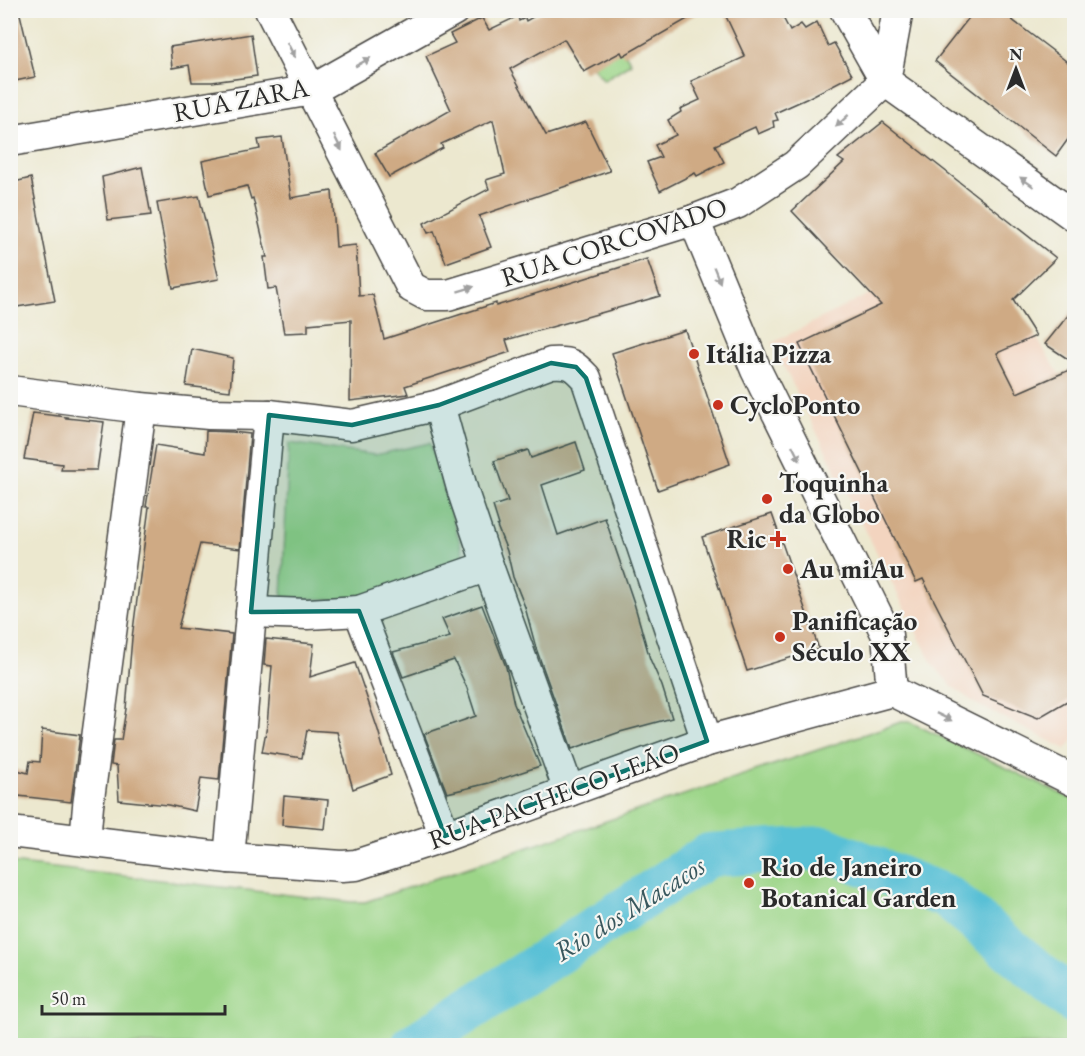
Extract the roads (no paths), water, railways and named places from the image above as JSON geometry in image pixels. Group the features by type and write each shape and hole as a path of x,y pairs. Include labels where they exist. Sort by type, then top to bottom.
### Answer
{"street":[{"path":"270,10 312,90"},
{"name":"RUA ZARA","path":"10,141 312,90 454,10"},
{"path":"846,10 885,81 1074,216"},
{"path":"885,81 898,10"},
{"name":"RUA CORCOVADO","path":"312,90 411,287 426,295 448,295 694,220 738,203 796,165 885,81"},
{"path":"694,220 756,370 887,635 892,691 1074,781"},
{"path":"10,391 141,408 269,416 352,425 440,405 550,363 567,363 576,367 586,378 707,741"},
{"path":"440,405 463,492 569,791"},
{"path":"85,841 89,794 141,408"},
{"path":"229,858 269,416"},
{"path":"251,612 308,614 359,611 488,566"},
{"path":"359,611 445,836"},
{"name":"RUA PACHECO LEÃO","path":"10,832 229,858 342,866 356,864 445,836 707,741 892,691"}],"waterway":[{"name":"Rio dos Macacos","path":"413,1046 709,855 824,848 947,897 1074,1002"}],"place":[{"name":"Itália Pizza","path":"694,354"},
{"name":"CycloPonto","path":"718,405"},
{"name":"Toquinha da Globo","path":"767,499"},
{"name":"Ric","path":"778,539"},
{"name":"Au miAu","path":"788,569"},
{"name":"Panificação Século XX","path":"780,637"},
{"name":"Rio de Janeiro Botanical Garden","path":"749,883"}]}
